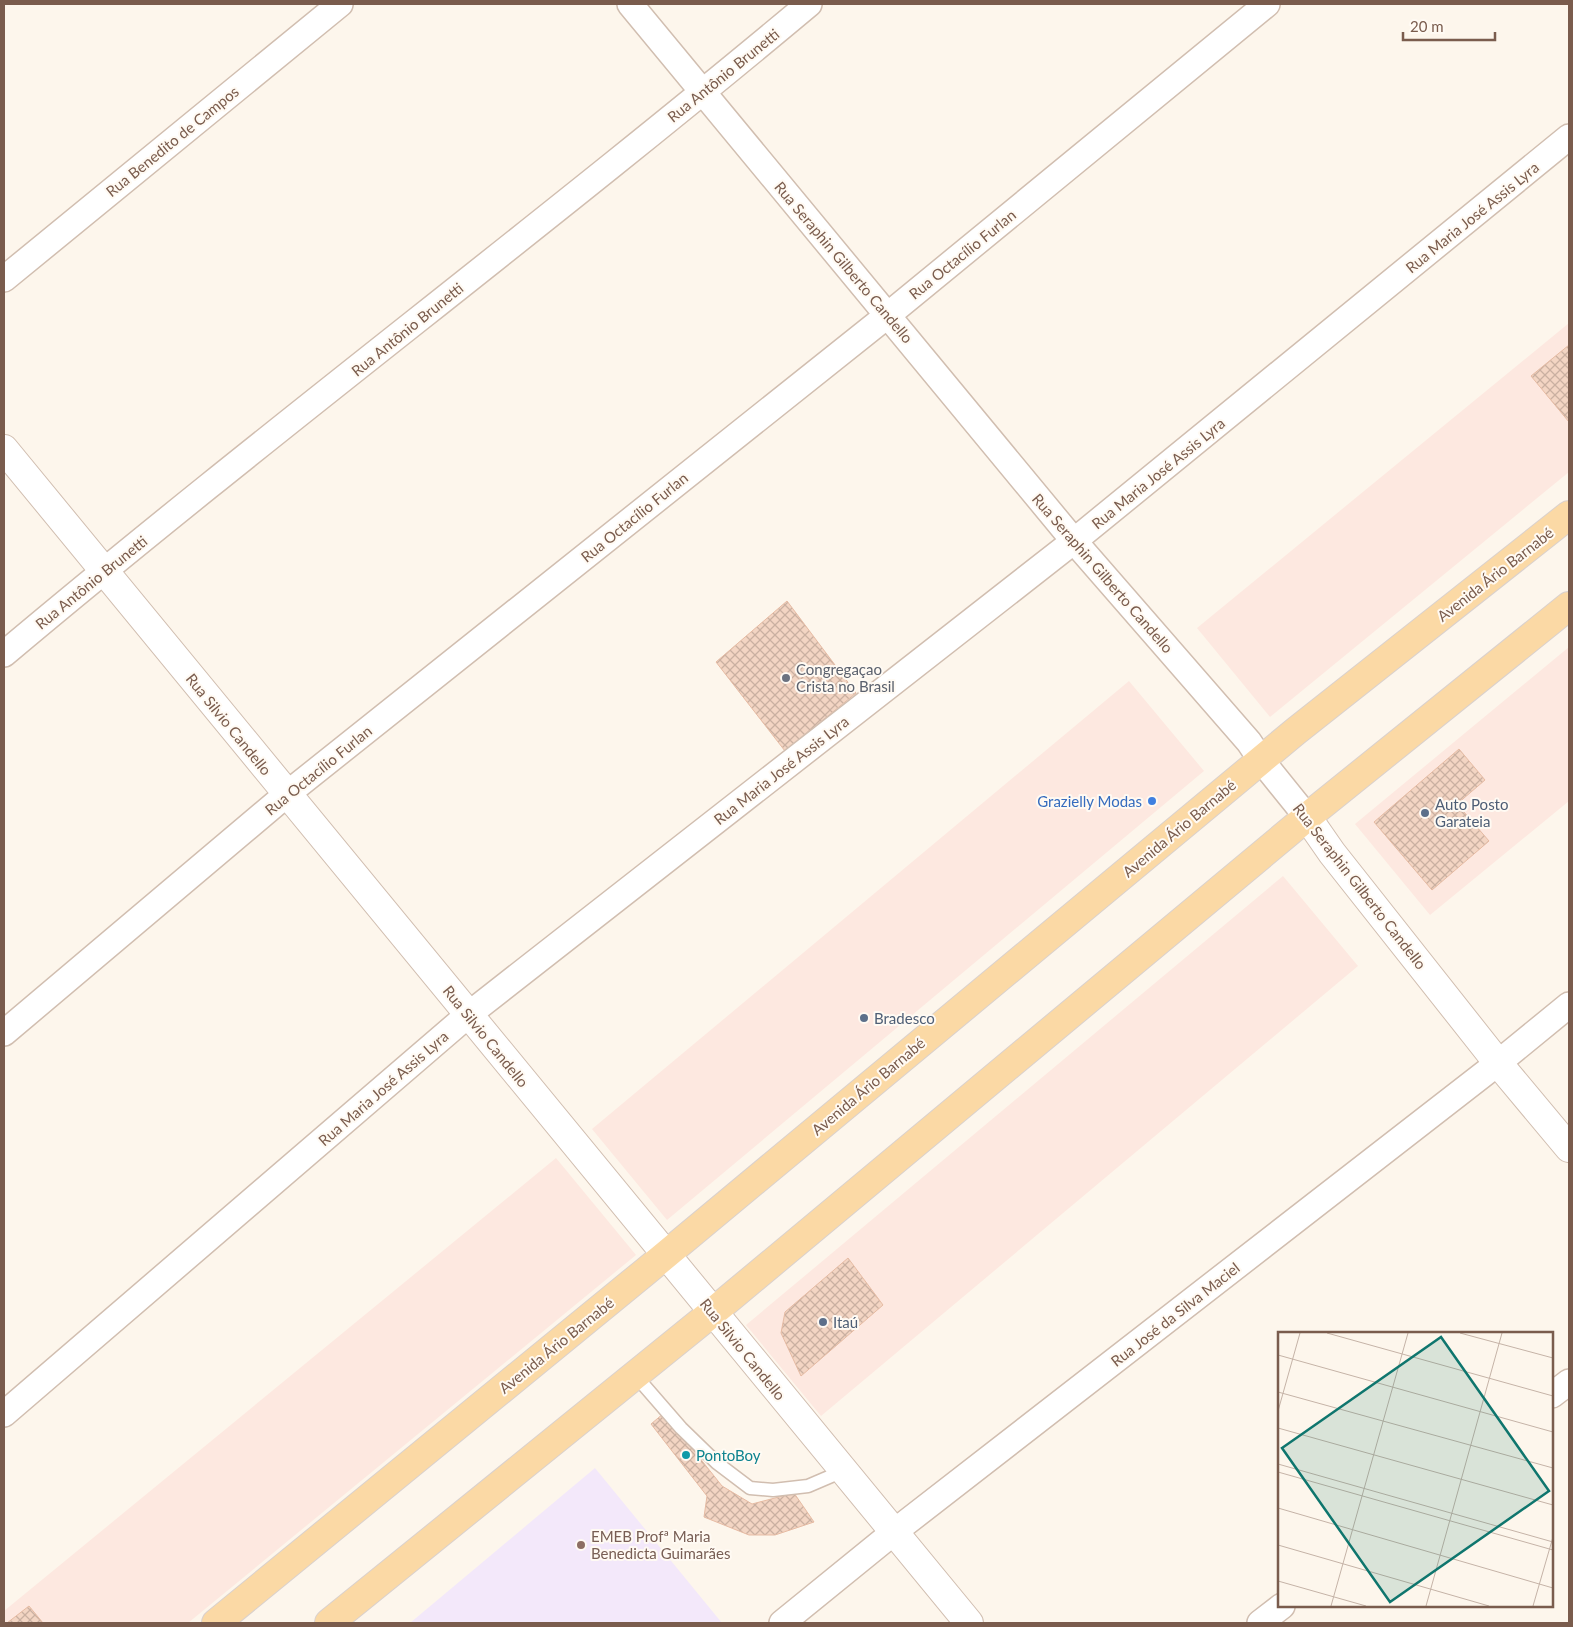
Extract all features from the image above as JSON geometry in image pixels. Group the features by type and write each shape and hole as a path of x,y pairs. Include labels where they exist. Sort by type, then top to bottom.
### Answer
{"main road":[{"name":"Avenida Ário Barnabé","path":"216,1623 665,1255 1261,760 1569,515"},
{"path":"329,1623 634,1374 713,1312 1307,817 1569,606"}],"street":[{"name":"Rua Benedito de Campos","path":"4,279 340,4"},
{"name":"Rua Seraphin Gilberto Candello","path":"630,4 1074,541 1249,742 1261,760 1307,817 1332,853 1498,1063 1569,1148"},
{"name":"Rua Antônio Brunetti","path":"4,654 103,571 703,93 810,4"},
{"name":"Rua Octacílio Furlan","path":"4,1034 287,794 888,315 1267,4"},
{"name":"Rua Maria José Assis Lyra","path":"4,1414 468,1014 1074,541 1569,137"},
{"name":"Rua Silvio Candello","path":"4,449 969,1623"},
{"name":"Rua José da Silva Maciel","path":"782,1623 894,1532 1498,1063 1569,1005"},
{"path":"1553,1394 1569,1382"},
{"path":"1260,1623 1281,1607"}],"lane":[{"path":"634,1374 681,1428 717,1464 750,1488 773,1490 808,1486 843,1471"}],"shaded area":[{"path":"1569,323 1569,472 1270,717 1197,628"},
{"path":"1569,647 1569,801 1430,915 1355,824"},
{"path":"1129,681 1204,771 667,1220 592,1129"},
{"path":"1283,876 1358,966 821,1416 746,1325"},
{"path":"556,1158 636,1255 188,1623 4,1623 4,1611"},
{"name":"EMEB Profª Maria Benedicta Guimarães","path":"595,1468 722,1623 410,1623"}],"building":[{"path":"1569,345 1569,422 1531,376"},
{"name":"Congregaçao Crista no Brasil","path":"787,601 856,693 785,751 716,662"},
{"name":"Auto Posto Garateia","path":"1459,749 1485,780 1457,804 1489,841 1432,890 1374,822"},
{"name":"Itaú","path":"848,1258 883,1305 801,1376 781,1333 785,1312"},
{"name":"PontoBoy","path":"664,1413 722,1486 752,1504 794,1493 814,1522 775,1535 749,1535 704,1517 707,1496 651,1424"},
{"path":"29,1606 43,1623 7,1623"}],"place":[{"name":"Congregaçao Crista no Brasil","path":"786,678"},
{"name":"Grazielly Modas","path":"1152,801"},
{"name":"Auto Posto Garateia","path":"1425,813"},
{"name":"Bradesco","path":"864,1018"},
{"name":"Itaú","path":"823,1322"},
{"name":"PontoBoy","path":"686,1455"},
{"name":"EMEB Profª Maria Benedicta Guimarães","path":"581,1545"}]}
